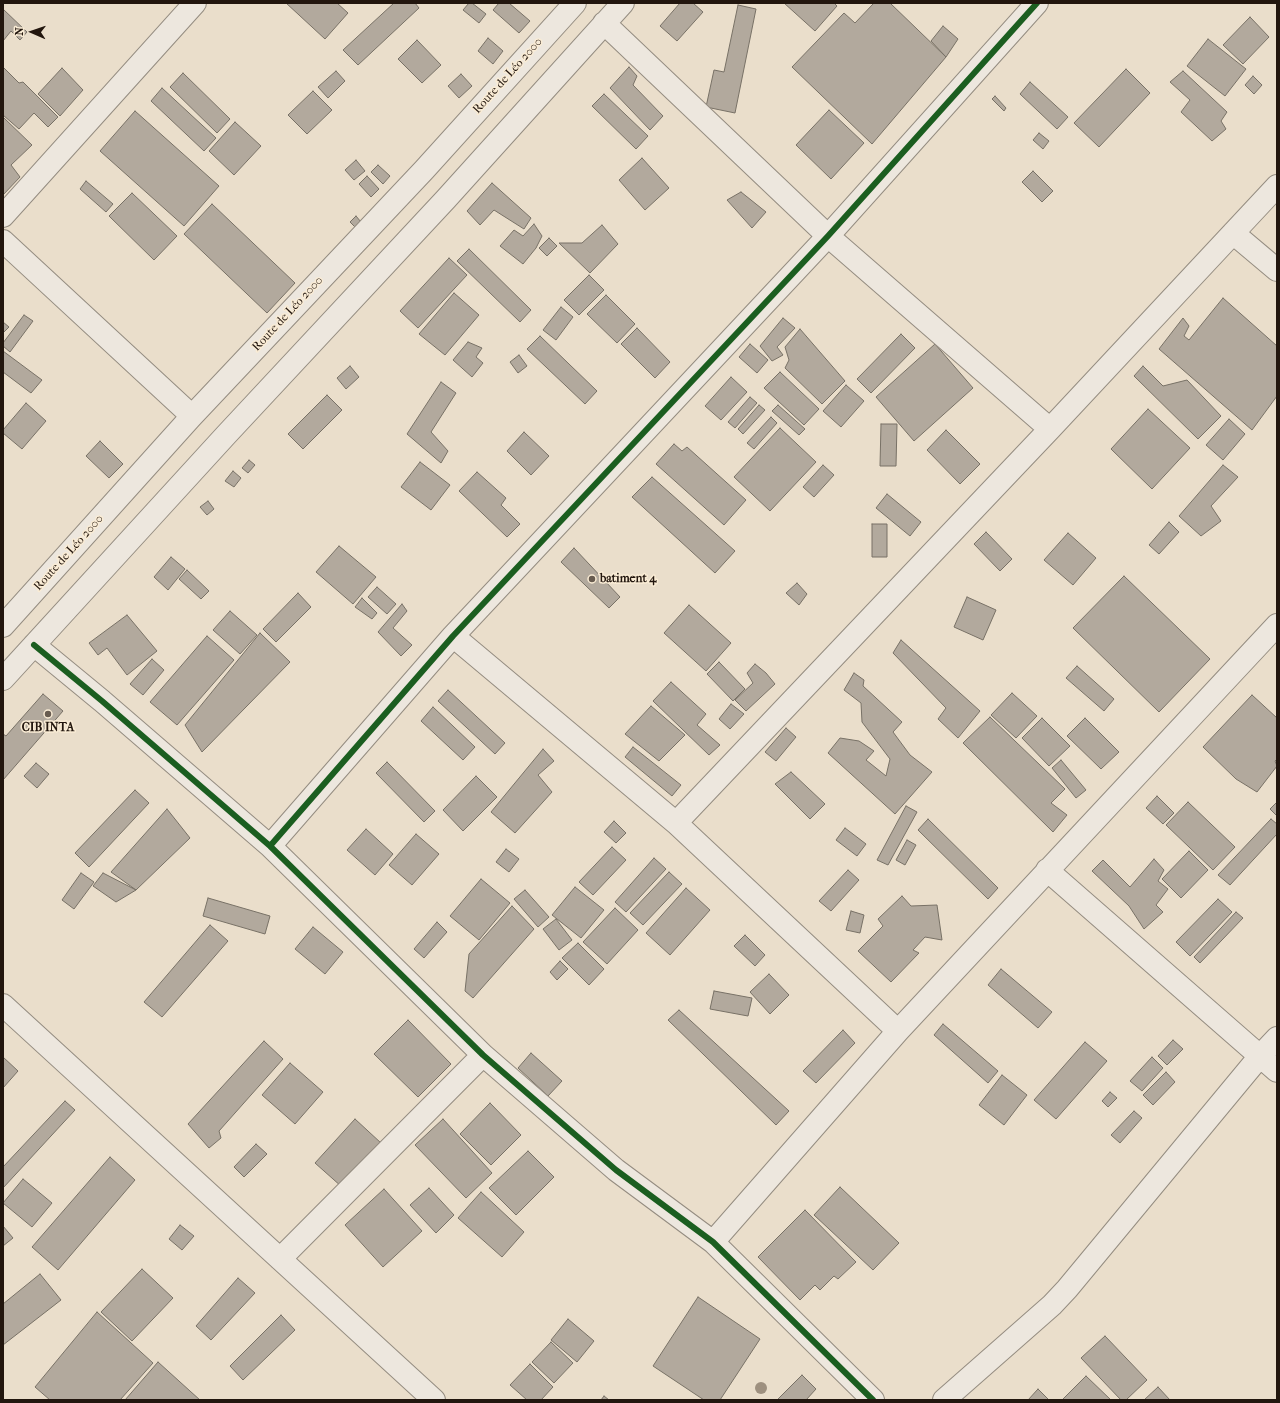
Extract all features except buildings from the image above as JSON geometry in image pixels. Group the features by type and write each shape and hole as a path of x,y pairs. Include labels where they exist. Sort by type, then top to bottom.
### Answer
{"street":[{"path":"3,216 195,3"},
{"name":"Route de Léo 2000","path":"4,623 192,416 424,170 575,3"},
{"path":"3,679 226,435 446,199 623,3"},
{"path":"270,846 452,636 828,236 1037,3"},
{"path":"604,23 828,236 1050,429"},
{"path":"676,823 1050,429 1277,186"},
{"path":"1233,233 1277,270"},
{"path":"3,242 192,416"},
{"path":"713,1242 898,1031 1277,625"},
{"path":"452,636 676,823 898,1031"},
{"path":"34,644 270,846 482,1055 616,1170 713,1242 873,1400"},
{"path":"1047,870 1277,1071"},
{"path":"3,1005 434,1400"},
{"path":"944,1400 1052,1305 1068,1289 1260,1056 1277,1038"},
{"path":"280,1259 482,1055"}],"cycle path":[{"path":"270,846 453,636 828,236 1037,3"},
{"path":"34,645 102,701 270,846 483,1055 616,1170 713,1242 873,1400"}],"place":[{"name":"batiment 4","path":"592,579"},
{"name":"CIB INTA","path":"48,714"}]}
